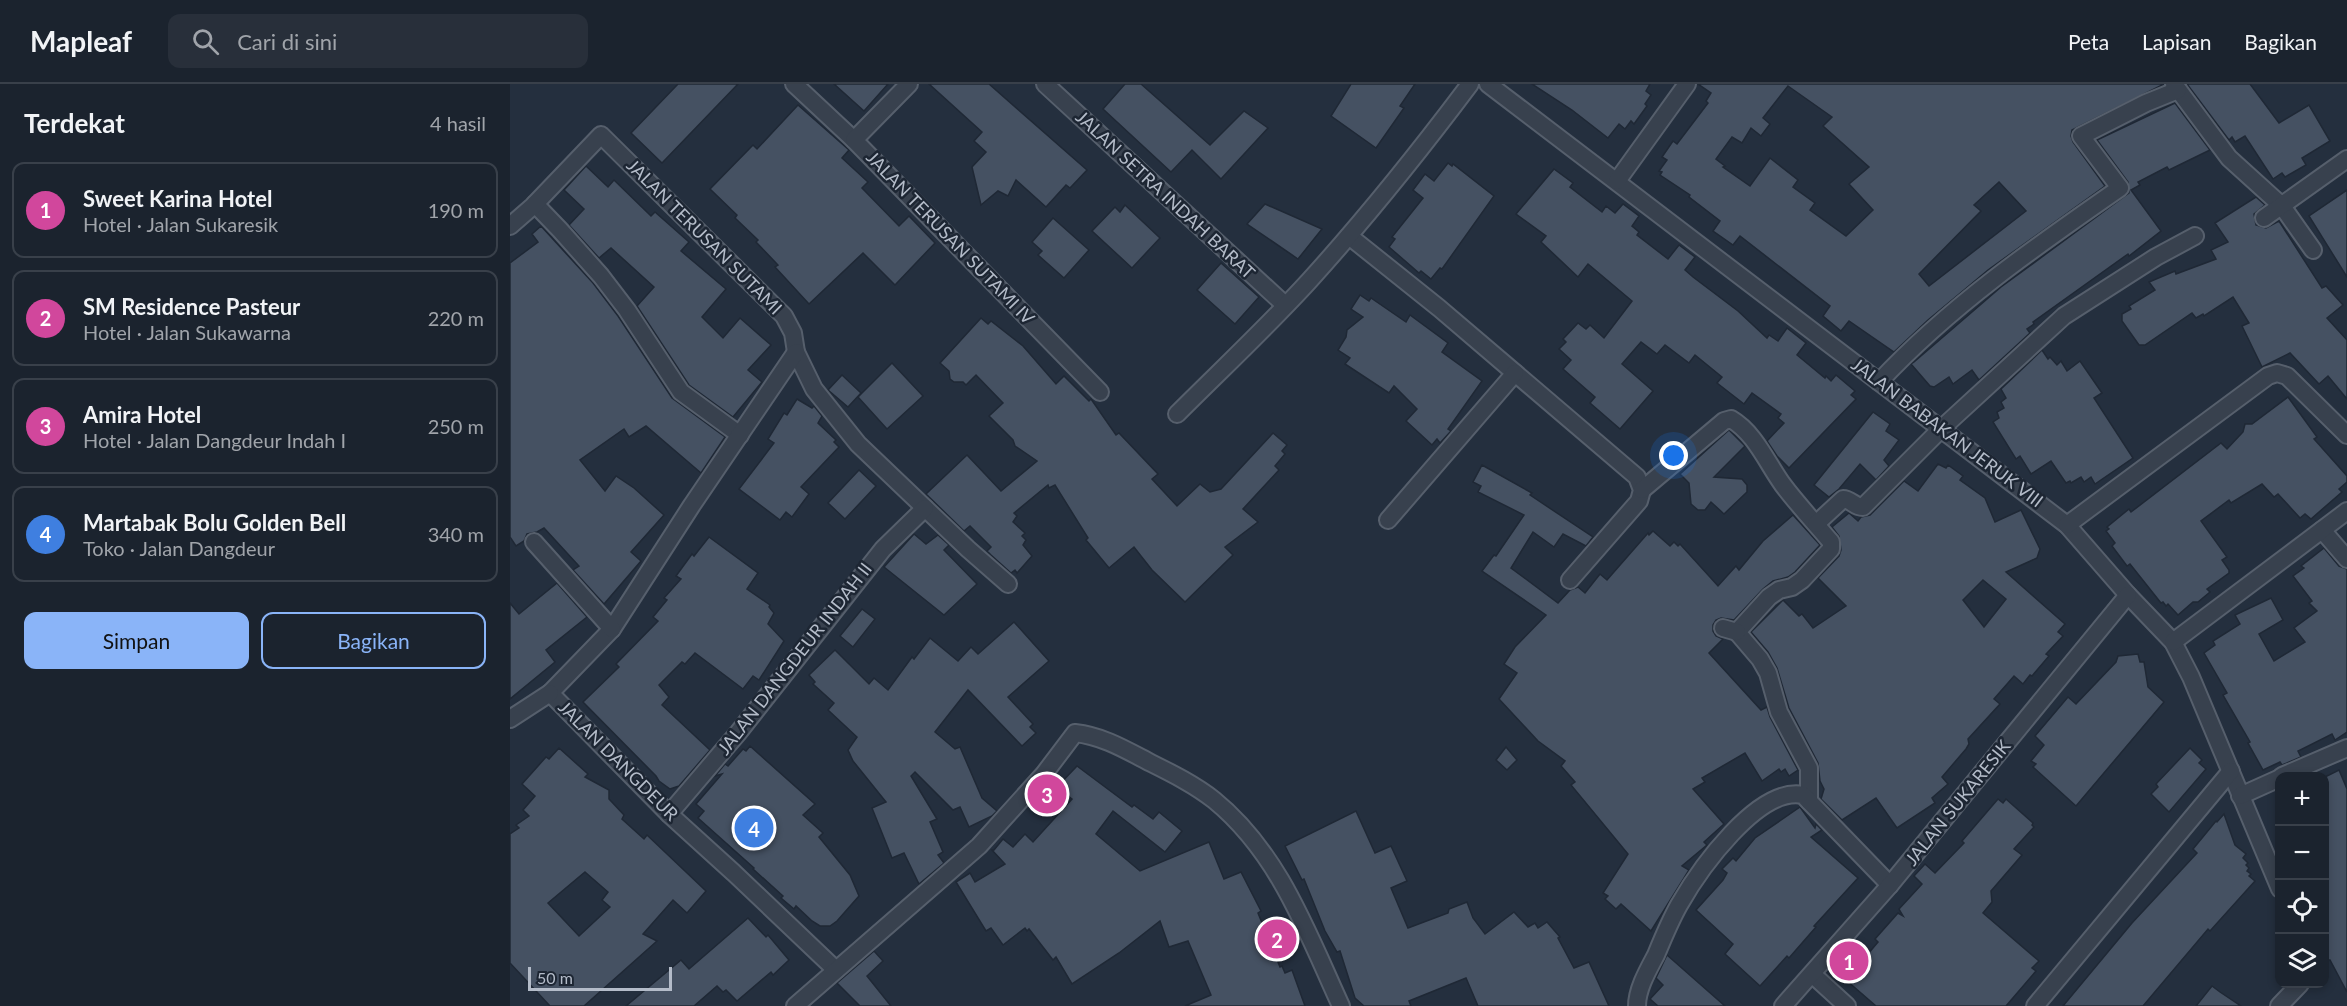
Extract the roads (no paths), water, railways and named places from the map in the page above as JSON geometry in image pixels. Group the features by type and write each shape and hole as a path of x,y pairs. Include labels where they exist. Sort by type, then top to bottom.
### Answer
{"street":[{"name":"JALAN TERUSAN SUTAMI IV","path":"909,84 854,140 1100,392"},
{"name":"JALAN SETRA INDAH BARAT","path":"1045,84 1285,305"},
{"path":"1177,414 1350,236 1414,158 1470,84"},
{"name":"JALAN BABAKAN JERUK VIII","path":"1488,84 2067,525 2173,642 2191,677 2276,880"},
{"path":"1617,181 1687,84"},
{"path":"801,86 854,140"},
{"path":"1880,382 1928,333 1999,274 2120,188 2081,136 2176,87 2229,158 2282,206 2313,250"},
{"name":"JALAN TERUSAN SUTAMI","path":"535,204 601,135 784,316 793,333 796,352 814,389 858,444 1008,584"},
{"path":"2264,218 2347,159"},
{"path":"510,226 535,204 601,276 627,310 681,392 740,435"},
{"path":"1350,236 1637,477 1642,490"},
{"path":"1816,524 1842,500 1849,499 1858,507 1863,507 1941,429 2064,316 2156,257 2195,236"},
{"name":"JALAN DANGDEUR","path":"796,352 692,505 612,629 550,693 669,814 836,970"},
{"path":"1388,520 1515,373"},
{"path":"2067,525 2268,376 2277,373 2287,376 2347,435"},
{"path":"1570,580 1639,501 1642,490 1724,421 1731,419 1738,423 1761,451 1783,484 1831,542 1831,549 1802,580 1792,587 1779,590 1730,630 1760,659 1768,673 1779,712 1809,768 1809,801"},
{"name":"JALAN DANGDEUR INDAH II","path":"669,814 738,733 871,563 926,508"},
{"path":"2173,642 2347,511"},
{"path":"2322,530 2347,560"},
{"path":"534,542 612,629"},
{"name":"JALAN SUKARESIK","path":"1783,1006 1890,885 2128,595"},
{"path":"510,719 550,693"},
{"path":"795,1006 979,846 1044,774 1075,733 1099,737 1183,778 1214,800 1242,827 1278,873 1341,1006"},
{"path":"2292,772 2347,748"},
{"path":"2035,1006 2231,771"},
{"path":"2240,796 2275,780"},
{"path":"1637,1006 1640,989 1680,905 1727,839 1770,802 1794,794 1803,795 1890,885"},
{"path":"1812,974 1847,1006"},
{"path":"2279,1006 2296,988"}],"place":[{"name":"Amira Hotel","path":"1047,794"},
{"name":"Martabak Bolu Golden Bell","path":"754,828"},
{"name":"SM Residence Pasteur","path":"1277,939"},
{"name":"Sweet Karina Hotel","path":"1849,961"}]}
